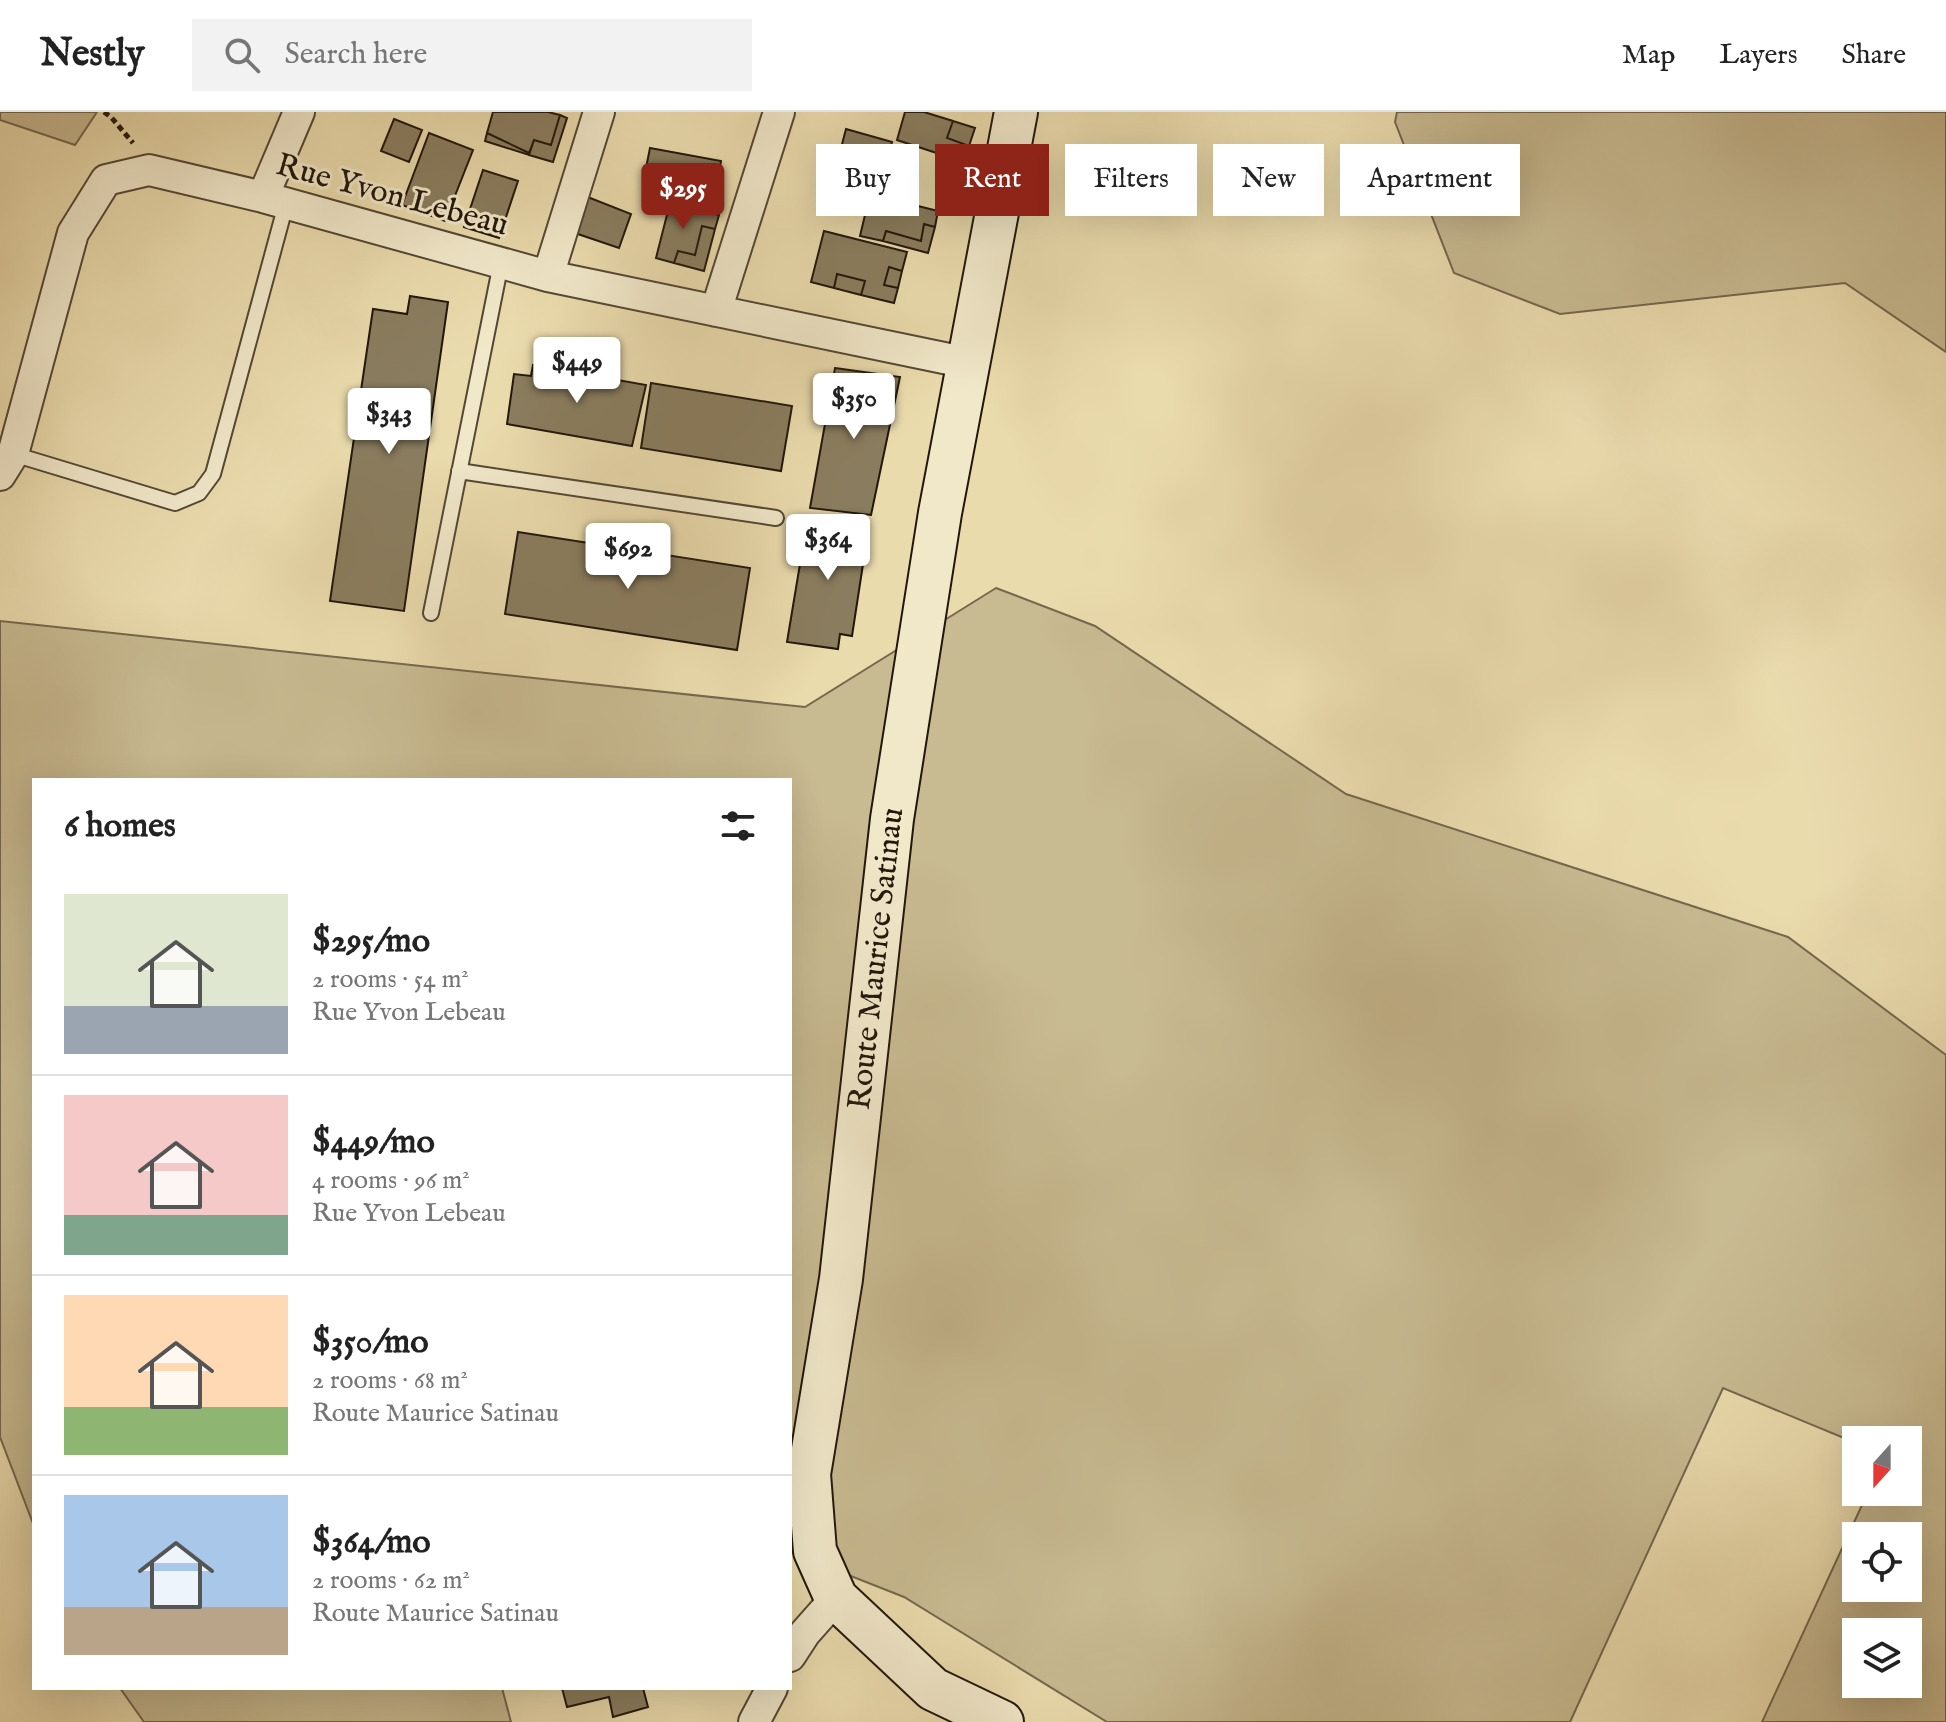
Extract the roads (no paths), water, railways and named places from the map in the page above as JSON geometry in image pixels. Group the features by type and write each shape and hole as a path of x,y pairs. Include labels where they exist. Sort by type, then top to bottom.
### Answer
{"main road":[{"name":"Route Maurice Satinau","path":"1002,1722 933,1689 836,1598 815,1551 809,1474 841,1279 892,819 937,528 1016,112"}],"street":[{"path":"275,200 299,112"},
{"path":"548,276 599,112"},
{"path":"716,311 779,112"},
{"name":"Rue Yvon Lebeau","path":"6,464 73,233 106,180 149,170 275,200 548,276 968,363"},
{"path":"792,1653 836,1598"},
{"path":"754,1722 771,1690"}],"lane":[{"path":"6,464 175,503 199,493 213,474 275,200"},
{"path":"431,613 501,263"},
{"path":"459,471 776,518"}]}
